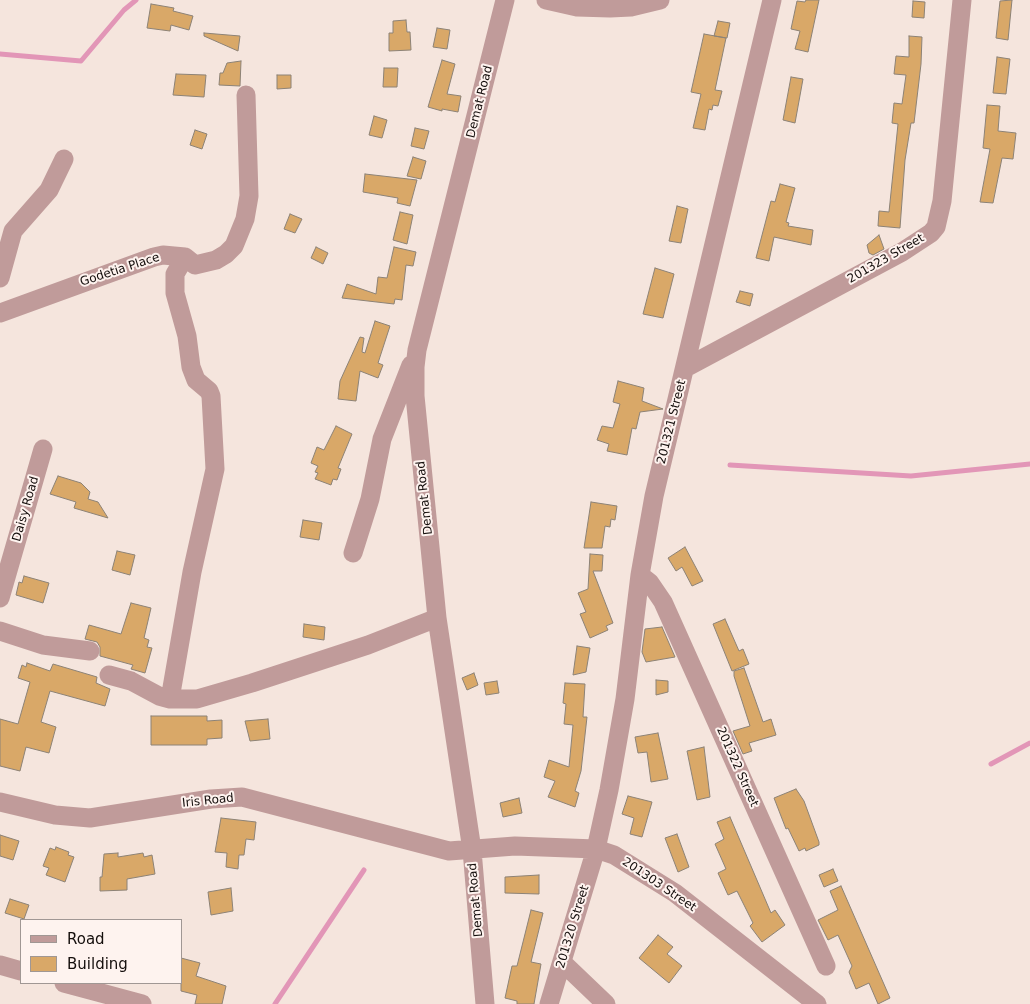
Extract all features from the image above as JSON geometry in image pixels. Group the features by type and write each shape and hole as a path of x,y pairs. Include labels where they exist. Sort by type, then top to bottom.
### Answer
{"street":[{"name":"Demat Road","path":"486,1004 472,850 437,618 415,396 414,367 505,0"},
{"path":"546,0 577,7 610,8 631,8 660,0"},
{"name":"201321 Street","path":"596,849 625,699 640,575 654,496 772,0"},
{"name":"201323 Street","path":"685,368 902,252 936,227 942,201 962,0"},
{"name":"Godetia Place","path":"0,313 154,257 163,255 185,257 195,265 216,260 226,254 234,246 245,219 249,196 246,95"},
{"path":"0,278 13,231 48,190 64,158"},
{"path":"170,699 192,572 215,468 211,396 209,391 196,380 191,367 187,336 175,293 175,274 185,257"},
{"path":"353,553 370,499 382,439 417,350"},
{"name":"Daisy Road","path":"0,598 43,449"},
{"name":"201322 Street","path":"640,575 650,582 663,602 826,966"},
{"path":"109,675 131,681 159,696 170,699 186,700 210,696 388,638 437,618"},
{"path":"0,631 43,645 90,651"},
{"name":"Iris Road","path":"0,802 55,815 90,818 203,800 242,798 429,847 449,851 472,850"},
{"name":"201303 Street","path":"472,850 515,846 596,849 614,855 675,893 817,1004"},
{"name":"201320 Street","path":"549,1004 596,849"},
{"path":"562,962 606,1004"},
{"path":"0,965 20,971"},
{"path":"68,984 142,1004"}],"building":[{"path":"806,0 819,0 808,52 795,49 800,31 791,29 797,1 805,2"},
{"path":"1012,0 1008,40 996,38 1000,1"},
{"path":"913,1 925,2 924,18 912,17"},
{"path":"151,4 174,8 173,11 193,16 189,30 171,25 170,31 147,28"},
{"path":"406,20 407,32 410,32 411,50 389,51 389,33 393,33 393,21"},
{"path":"718,21 730,23 727,38 714,36"},
{"path":"437,28 450,30 447,49 433,47"},
{"path":"204,33 240,36 238,51 204,36"},
{"path":"704,34 726,38 715,90 722,91 718,106 713,105 712,110 709,109 705,130 693,128 701,94 691,92"},
{"path":"909,36 922,37 921,64 914,123 911,123 905,160 900,228 878,226 879,211 889,212 898,124 892,123 894,103 902,104 906,75 894,74 896,56 909,57"},
{"path":"997,57 1010,59 1006,94 993,93"},
{"path":"442,60 455,64 447,94 461,96 458,112 442,109 442,111 428,107"},
{"path":"241,61 240,86 219,85 220,73 223,73 227,63"},
{"path":"384,68 398,68 397,87 383,87"},
{"path":"176,74 206,75 204,97 173,95"},
{"path":"277,75 291,75 291,88 277,89"},
{"path":"791,77 803,79 795,123 783,120"},
{"path":"987,105 1000,106 998,131 1016,133 1013,159 1002,158 993,203 980,202 990,149 983,148"},
{"path":"374,116 387,120 382,138 369,135"},
{"path":"415,128 429,131 424,149 411,146"},
{"path":"195,130 207,134 202,149 190,145"},
{"path":"413,157 426,161 421,179 407,176"},
{"path":"365,174 417,180 410,206 397,203 398,198 363,192"},
{"path":"780,184 795,188 786,222 789,223 788,226 813,230 811,245 774,237 769,261 756,258 771,201 775,202"},
{"path":"677,206 688,209 681,243 669,241"},
{"path":"400,212 413,215 407,244 393,240"},
{"path":"290,214 302,219 295,233 284,229"},
{"path":"879,235 884,249 873,255 869,253 867,245"},
{"path":"316,247 328,253 323,264 311,258"},
{"path":"394,247 416,252 413,266 406,265 402,300 395,299 394,304 342,298 347,284 376,294 378,277 387,278"},
{"path":"655,268 674,274 663,318 643,314"},
{"path":"740,291 753,294 750,306 736,302"},
{"path":"375,321 390,326 378,363 383,365 378,378 360,371 356,401 338,399 340,381 360,337 364,338 362,352 365,353"},
{"path":"618,381 644,388 642,401 663,409 640,412 636,429 632,428 627,455 607,451 609,444 597,440 602,426 613,428 620,404 613,402"},
{"path":"336,426 352,434 338,468 341,469 337,480 333,479 331,485 315,479 318,473 315,472 318,466 311,463 317,447 324,450"},
{"path":"58,476 81,483 90,492 88,499 98,502 108,518 74,508 76,502 50,494"},
{"path":"591,502 617,506 615,520 611,519 610,527 605,526 602,548 584,548"},
{"path":"303,520 322,523 319,540 300,537"},
{"path":"685,547 703,581 692,586 682,567 676,571 668,558"},
{"path":"117,551 135,555 130,575 112,570"},
{"path":"590,554 603,555 602,571 593,571 613,623 606,626 608,630 590,638 580,614 586,612 578,593 588,589"},
{"path":"24,576 49,583 43,603 16,595 19,582 22,583"},
{"path":"131,603 151,608 144,638 149,640 147,647 152,648 145,673 131,669 133,665 100,656 100,647 97,642 85,639 89,625 121,634"},
{"path":"725,619 739,651 743,649 749,664 732,671 713,624"},
{"path":"304,624 325,627 324,640 303,637"},
{"path":"662,627 675,657 646,662 642,652 645,629"},
{"path":"577,646 590,648 586,672 573,675"},
{"path":"27,663 50,671 53,664 97,677 96,683 110,689 105,706 50,691 41,722 56,727 49,753 26,747 20,771 0,766 0,719 18,724 30,682 18,678 22,665 26,667"},
{"path":"744,668 763,722 771,719 776,735 749,743 752,751 743,754 733,731 750,726 734,676 734,671"},
{"path":"474,673 478,685 467,690 462,678"},
{"path":"656,680 668,681 668,692 656,695"},
{"path":"497,681 499,693 486,695 484,683"},
{"path":"565,683 585,684 583,717 587,717 581,771 575,791 579,793 575,807 548,797 555,781 544,777 549,760 569,767 573,725 564,724 566,704 563,703"},
{"path":"151,716 207,716 207,721 222,720 222,738 207,739 207,745 151,745"},
{"path":"268,719 270,739 250,741 245,721"},
{"path":"658,733 668,779 651,782 647,752 638,753 635,737"},
{"path":"704,747 710,797 697,800 687,751"},
{"path":"796,789 804,801 819,842 819,845 806,851 805,848 799,851 788,828 786,829 774,798"},
{"path":"628,796 652,802 642,837 630,834 634,818 622,814"},
{"path":"519,798 522,813 503,817 500,803"},
{"path":"730,817 771,913 775,910 785,925 762,942 750,926 753,923 737,891 728,895 718,873 726,869 715,844 724,839 717,822"},
{"path":"221,818 256,822 254,840 246,839 244,855 239,855 238,869 226,867 227,853 215,852"},
{"path":"677,834 689,867 678,872 665,838"},
{"path":"0,835 19,841 13,860 0,856"},
{"path":"56,847 69,852 68,855 74,857 65,882 46,875 49,868 43,866 50,848 55,850"},
{"path":"118,853 118,857 143,853 144,857 152,855 155,874 127,879 127,890 100,891 100,877 102,877 104,854"},
{"path":"833,869 838,881 824,887 819,875"},
{"path":"539,875 539,894 505,893 505,877"},
{"path":"841,886 890,998 878,1004 869,983 856,989 849,972 852,966 838,935 828,940 818,920 838,910 830,891"},
{"path":"231,888 233,911 211,915 208,892"},
{"path":"10,899 29,905 24,919 5,913"},
{"path":"531,910 543,913 531,962 541,964 534,1004 517,1004 517,1001 505,998 512,966 517,966"},
{"path":"658,935 673,947 667,954 682,966 669,983 639,958"},
{"path":"182,958 200,963 196,976 226,986 222,1004 195,1004 197,995 181,991"}],"waterway":[{"path":"0,54 81,61 124,10 136,0"},
{"path":"730,465 911,476 1030,464"},
{"path":"991,764 1030,743"},
{"path":"275,1004 364,870"}]}
